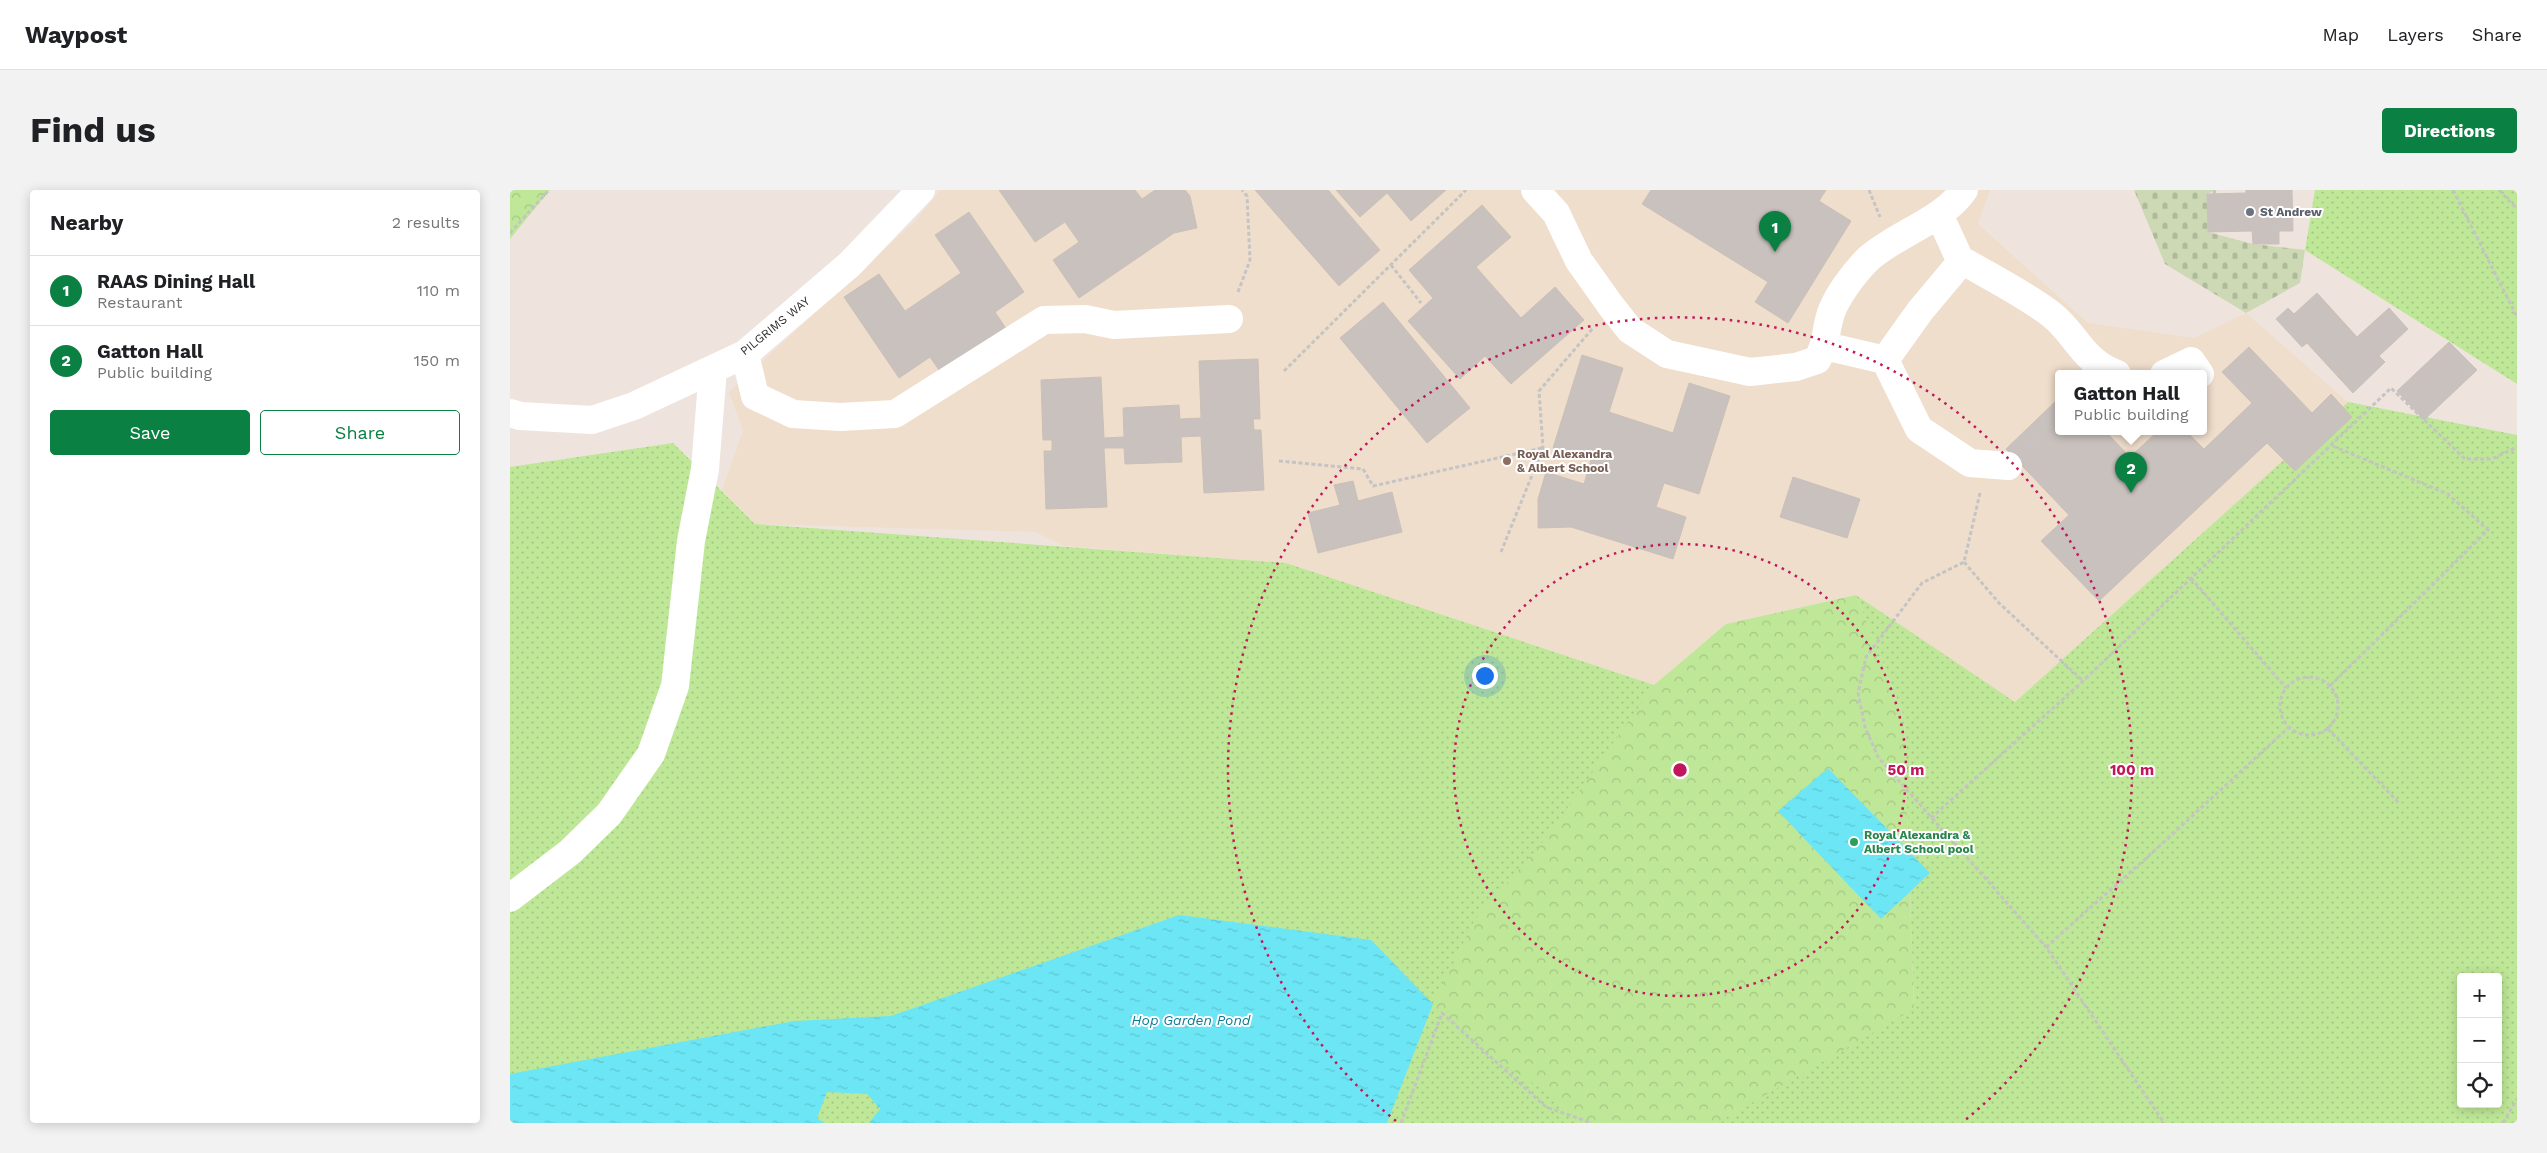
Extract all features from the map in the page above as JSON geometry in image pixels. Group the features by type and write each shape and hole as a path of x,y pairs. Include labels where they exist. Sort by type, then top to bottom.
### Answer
{"lane":[{"name":"PILGRIMS WAY","path":"510,413 520,416 592,420 634,406 745,354 850,264 921,190"},
{"path":"1535,190 1556,214 1579,261 1630,330 1667,354 1750,372 1796,367 1817,360 1825,346 1829,318 1846,284 1869,259 1912,229 1956,203 1964,190"},
{"path":"1939,214 1961,262"},
{"path":"1885,360 1920,312 1961,262"},
{"path":"1961,262 1965,262 2022,294 2053,316 2084,364 2104,370"},
{"path":"745,354 755,396 793,414 840,417 895,414 1044,320 1085,318 1114,324 1229,318"},
{"path":"1825,346 1885,360"},
{"path":"1885,360 1919,429 1970,463 2008,466"},
{"path":"2172,370 2191,361 2197,370"},
{"path":"510,898 570,852 609,814 651,754 676,686 691,541 705,469 713,369"}],"path":[{"path":"510,233 548,190"},
{"path":"1229,318 1250,260 1247,196 1242,190"},
{"path":"1284,371 1466,190"},
{"path":"2453,190 2517,317"},
{"path":"2500,190 2517,209"},
{"path":"1391,265 1421,304"},
{"path":"1501,552 1543,448 1539,391 1611,306"},
{"path":"1931,818 2083,681 2391,388 2465,459 2492,459 2517,447"},
{"path":"2055,421 2008,466 1983,484 1964,562 1922,583 1866,657 1858,693 1865,727 1878,757 2046,947 2164,1123"},
{"path":"2330,445 2448,494 2488,530 2330,686"},
{"path":"1279,461 1362,469 1373,486 1543,448"},
{"path":"1964,562 1999,603 2083,681"},
{"path":"2191,578 2286,688"},
{"path":"2311,677 2321,679 2330,686 2336,694 2338,712 2328,729 2311,735 2300,734 2288,726 2280,710 2281,699 2286,688 2294,681 2311,677"},
{"path":"2046,947 2153,852 2288,726"},
{"path":"2328,729 2400,804"},
{"path":"1401,1123 1442,1014 1546,1108 1592,1123"},
{"path":"2503,1123 2517,1099"}],"shaded area":[{"name":"Royal Alexandra & Albert School","path":"941,190 1990,190 1978,224 2088,323 2194,338 2246,313 2348,402 2015,702 1856,595 1726,624 1654,685 1286,563 1064,546 1035,532 755,524 722,490 743,431 729,392 914,222"}],"green space":[{"path":"510,190 550,190 510,239"},
{"path":"2134,190 2216,190 2207,194 2208,232 2253,244 2305,250 2300,283 2246,313 2165,264"},
{"path":"2315,190 2517,190 2517,384 2305,250"},
{"path":"2348,402 2517,435 2517,1123 510,1123 510,467 673,443 755,524 1286,563 1654,685 1914,1008 1904,717 1856,595 2015,702"},
{"path":"1856,595 1904,717 1914,1009 1717,1123 1579,1123 1551,1095 1492,1057 1433,1004 1474,921 1547,837 1654,685 1726,624"}],"water":[{"name":"Royal Alexandra & Albert School pool","path":"1828,768 1930,873 1881,919 1778,811"},
{"name":"Hop Garden Pond","path":"1179,915 1371,940 1433,1004 1387,1123 869,1123 880,1109 867,1094 827,1092 817,1118 824,1123 510,1123 510,1074 794,1021 891,1016"}],"building":[{"path":"999,190 1135,190 1142,199 1155,190 1185,190 1190,196 1197,228 1174,233 1079,298 1053,260 1079,242 1065,222 1035,242"},
{"path":"1255,190 1328,190 1380,250 1339,286"},
{"path":"1336,190 1446,190 1411,221 1387,193 1360,217"},
{"path":"1651,190 1826,190 1819,201 1851,221 1788,323 1755,302 1768,282 1642,204"},
{"name":"St Andrew","path":"2246,190 2292,190 2293,231 2279,231 2279,244 2253,244 2252,231 2208,232 2207,194 2246,193"},
{"path":"1482,205 1511,237 1476,267 1521,318 1555,287 1584,320 1511,384 1485,356 1460,379 1408,321 1433,298 1409,270"},
{"path":"969,212 1024,292 995,312 1015,342 950,386 930,357 899,378 844,297 879,274 905,311 961,273 935,235"},
{"path":"2317,293 2357,337 2389,308 2408,329 2379,356 2385,362 2353,393 2307,343 2302,347 2276,319 2288,308 2294,314"},
{"path":"1383,302 1470,408 1427,443 1340,338"},
{"path":"2449,342 2477,370 2424,420 2397,391"},
{"path":"2249,347 2312,413 2331,394 2352,417 2295,471 2267,443 2099,601 2041,541 2069,515 2006,449 2055,402 2055,435 2109,435 2130,457 2154,435 2190,435 2204,449 2252,403 2222,372"},
{"path":"1582,355 1623,368 1609,412 1673,433 1689,383 1730,396 1699,494 1664,483 1656,507 1686,517 1673,559 1571,527 1538,528 1538,499 1546,472 1584,484 1591,460 1553,448"},
{"path":"1258,359 1260,419 1253,419 1254,430 1261,430 1264,490 1204,493 1201,436 1181,437 1182,462 1125,464 1124,448 1104,448 1107,507 1046,509 1044,451 1052,451 1052,440 1043,440 1041,380 1101,377 1104,438 1124,437 1123,408 1179,405 1180,419 1201,418 1199,361"},
{"path":"1793,477 1860,499 1847,538 1780,517"},
{"path":"1353,481 1358,501 1392,492 1402,532 1318,553 1308,513 1340,505 1334,485"}],"place":[{"name":"St Andrew","path":"2250,212"},
{"name":"RAAS Dining Hall","path":"1775,252"},
{"name":"Royal Alexandra & Albert School","path":"1507,461"},
{"name":"Gatton Hall","path":"2131,493"},
{"name":"Royal Alexandra & Albert School pool","path":"1854,842"}]}
